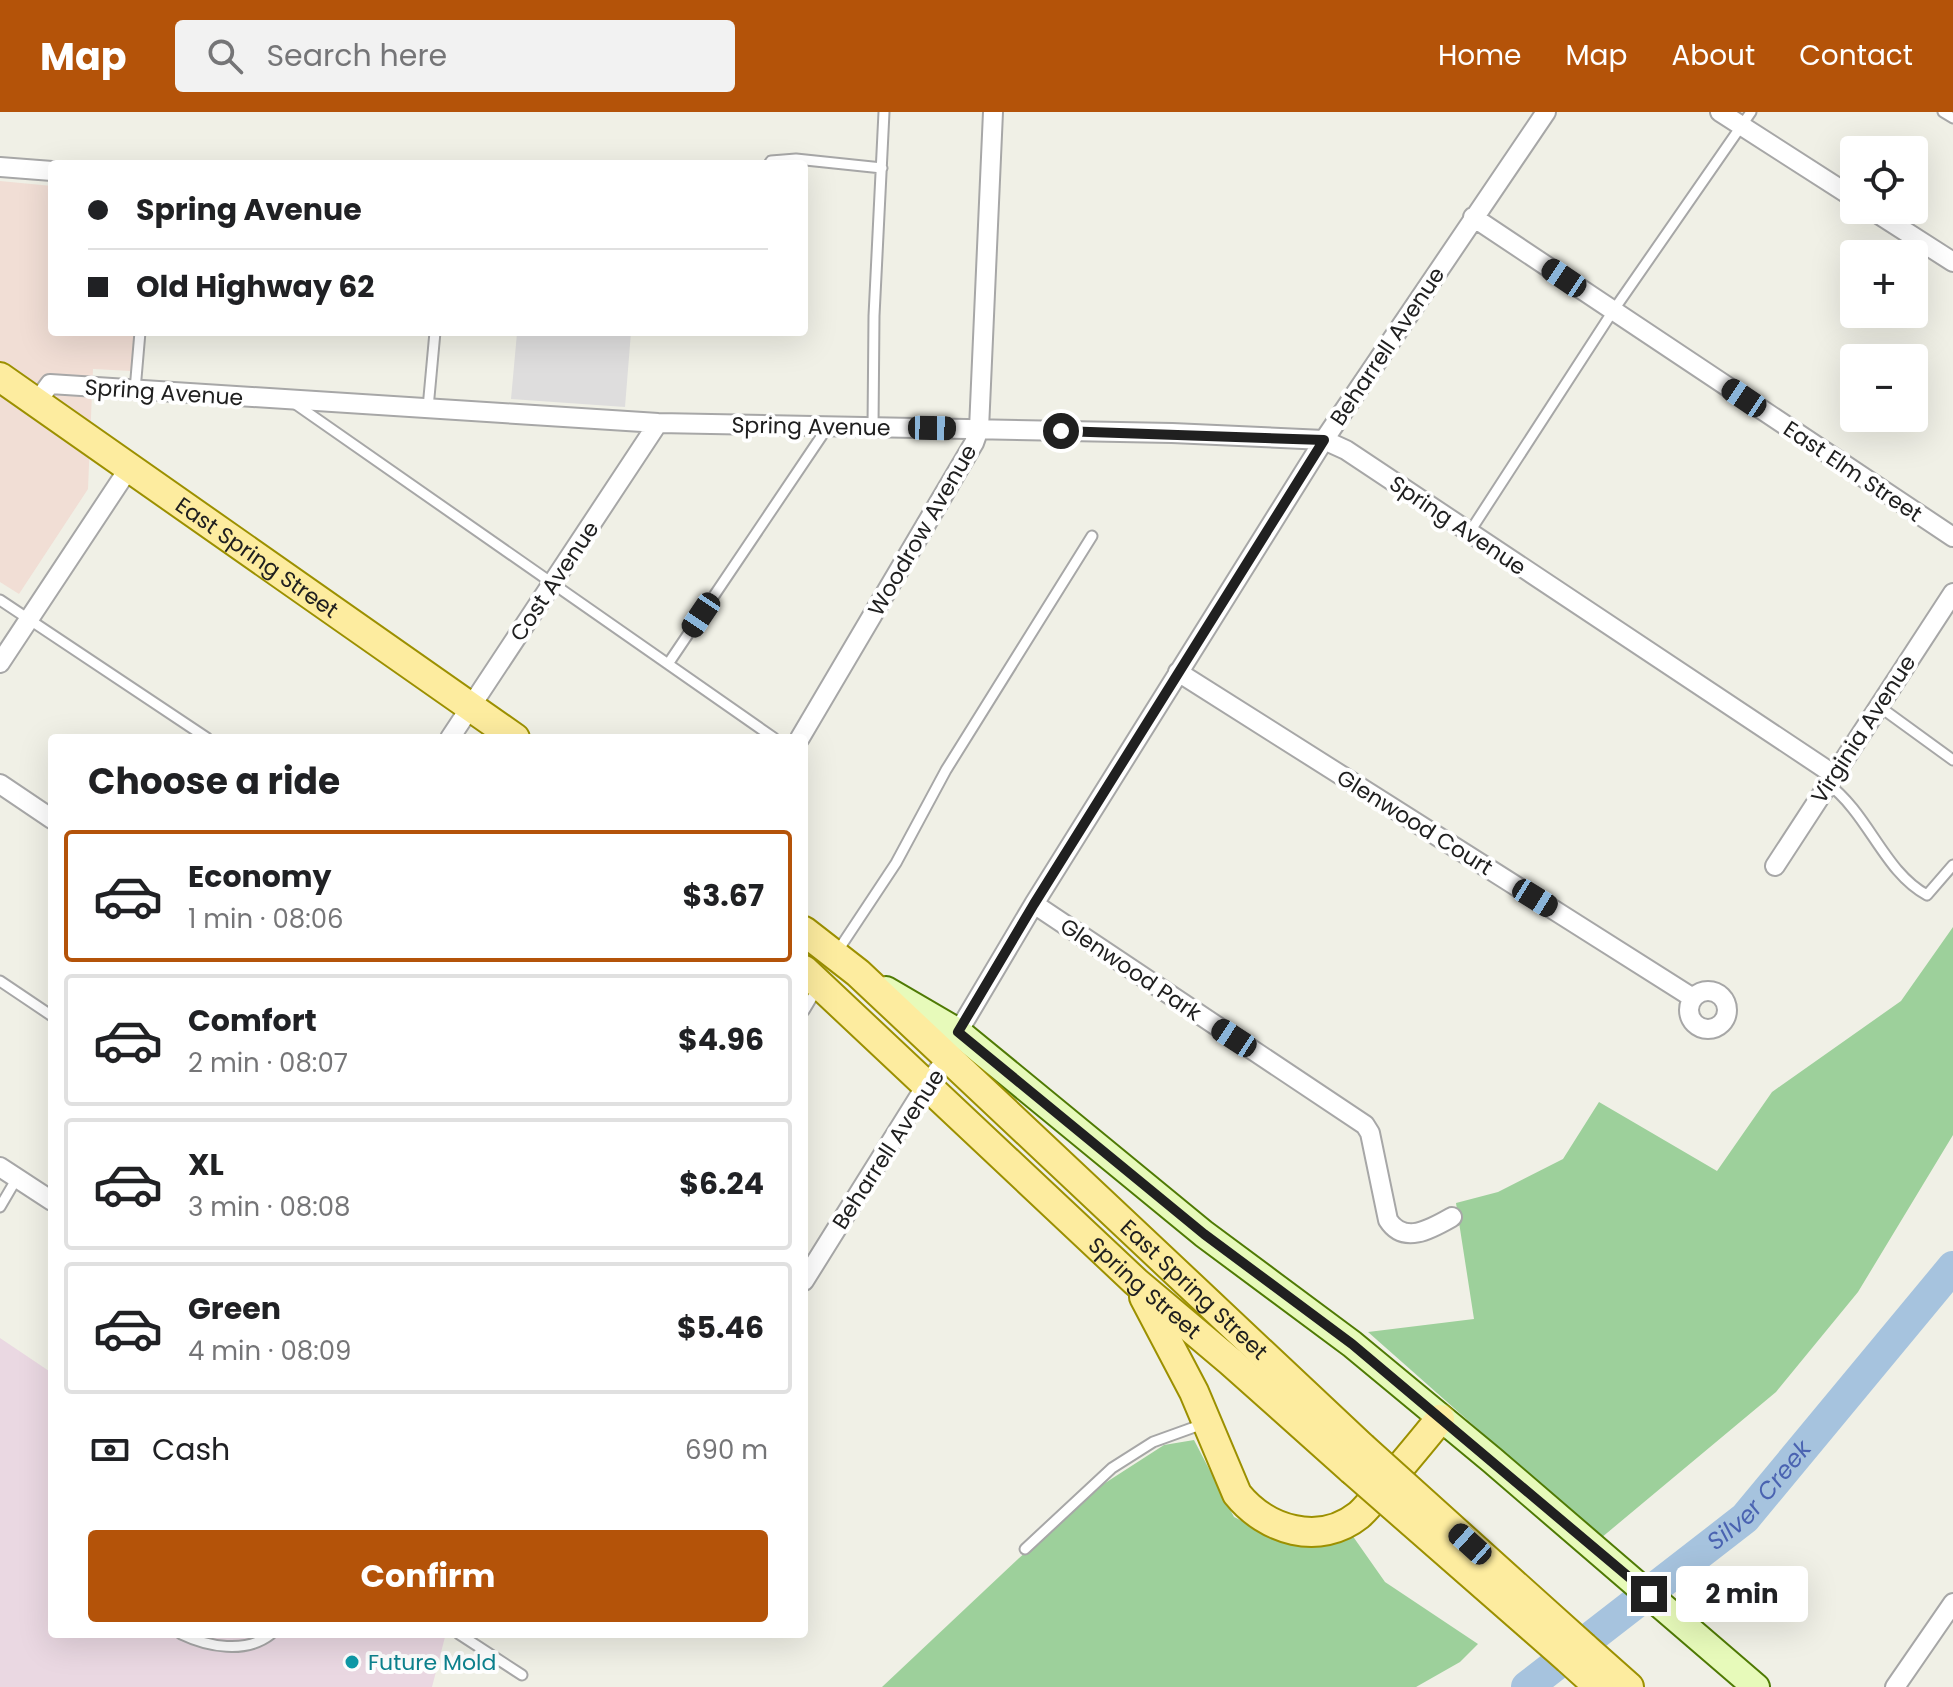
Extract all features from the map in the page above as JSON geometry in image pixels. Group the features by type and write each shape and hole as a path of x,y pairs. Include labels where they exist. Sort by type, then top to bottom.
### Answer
{"main road":[{"name":"East Spring Street","path":"0,377 509,734"},
{"name":"East Spring Street","path":"808,934 953,1045 1357,1459"},
{"name":"Spring Street","path":"812,977 1136,1282 1231,1362 1357,1459 1576,1653"},
{"path":"1136,1282 1177,1356 1230,1479 1248,1507 1277,1526 1309,1532 1328,1530 1357,1516 1440,1419"},
{"path":"1576,1653 1599,1687"},
{"path":"1576,1653 1629,1687"}],"street":[{"name":"Woodrow Avenue","path":"802,734 974,443 979,429 993,112"},
{"name":"Beharrell Avenue","path":"808,1275 953,1045 1034,904 1324,440 1546,112"},
{"path":"1720,112 1746,119 1840,188"},
{"path":"0,167 48,171"},
{"name":"East Elm Street","path":"1473,217 1953,537"},
{"path":"1894,224 1953,262"},
{"name":"Spring Avenue","path":"36,403 50,384 658,423 1324,440 1346,450 1830,778"},
{"name":"Cost Avenue","path":"453,734 658,423"},
{"path":"0,663 129,468"},
{"name":"Virginia Avenue","path":"1775,866 1953,593"},
{"name":"Glenwood Court","path":"1178,672 1693,998"},
{"path":"0,784 48,816"},
{"name":"Glenwood Park","path":"1034,904 1365,1125 1370,1133 1388,1220 1394,1229 1406,1234 1421,1232 1452,1217"},
{"path":"953,1045 1352,1344 1756,1687"},
{"path":"0,1167 48,1198"},
{"path":"1895,1687 1953,1603"}],"lane":[{"path":"873,427 874,316 884,112"},
{"path":"1943,112 1953,118"},
{"path":"1469,533 1613,311 1746,119"},
{"path":"784,160 806,160"},
{"path":"808,160 882,168"},
{"path":"135,390 140,336"},
{"path":"428,410 435,336"},
{"path":"290,400 768,734"},
{"path":"668,664 828,427"},
{"path":"836,955 896,863 946,770 1092,536"},
{"path":"0,600 201,734"},
{"path":"1880,707 1953,760"},
{"path":"1830,778 1860,816 1894,868 1913,888 1927,895 1953,865"},
{"path":"0,981 48,1013"},
{"path":"0,1207 17,1178"},
{"path":"1025,1549 1112,1468 1153,1442 1206,1423"},
{"path":"194,1638 236,1647 264,1638"},
{"path":"465,1638 522,1675"}],"shaded area":[{"path":"0,181 48,186 48,336 134,336 131,371 93,369 88,489 19,594 0,582"},
{"path":"517,336 631,336 625,407 511,399"},
{"path":"0,1338 48,1370 48,1638 445,1638 432,1687 0,1687"}],"green space":[{"path":"1953,927 1953,1135 1858,1292 1776,1392 1601,1538 1368,1332 1474,1319 1456,1203 1498,1192 1563,1159 1599,1102 1717,1171 1772,1092 1901,1001"},
{"path":"1194,1440 1234,1517 1293,1546 1339,1540 1352,1535 1385,1582 1478,1644 1460,1662 1416,1687 882,1687 1102,1485 1164,1445"}],"waterway":[{"name":"Silver Creek","path":"1527,1687 1745,1518 1953,1267"}],"place":[{"name":"Future Mold","path":"352,1662"}],"route":[{"path":"1061,431 1324,440 1034,904 958,1032 1204,1234 1352,1344 1649,1594"}]}
